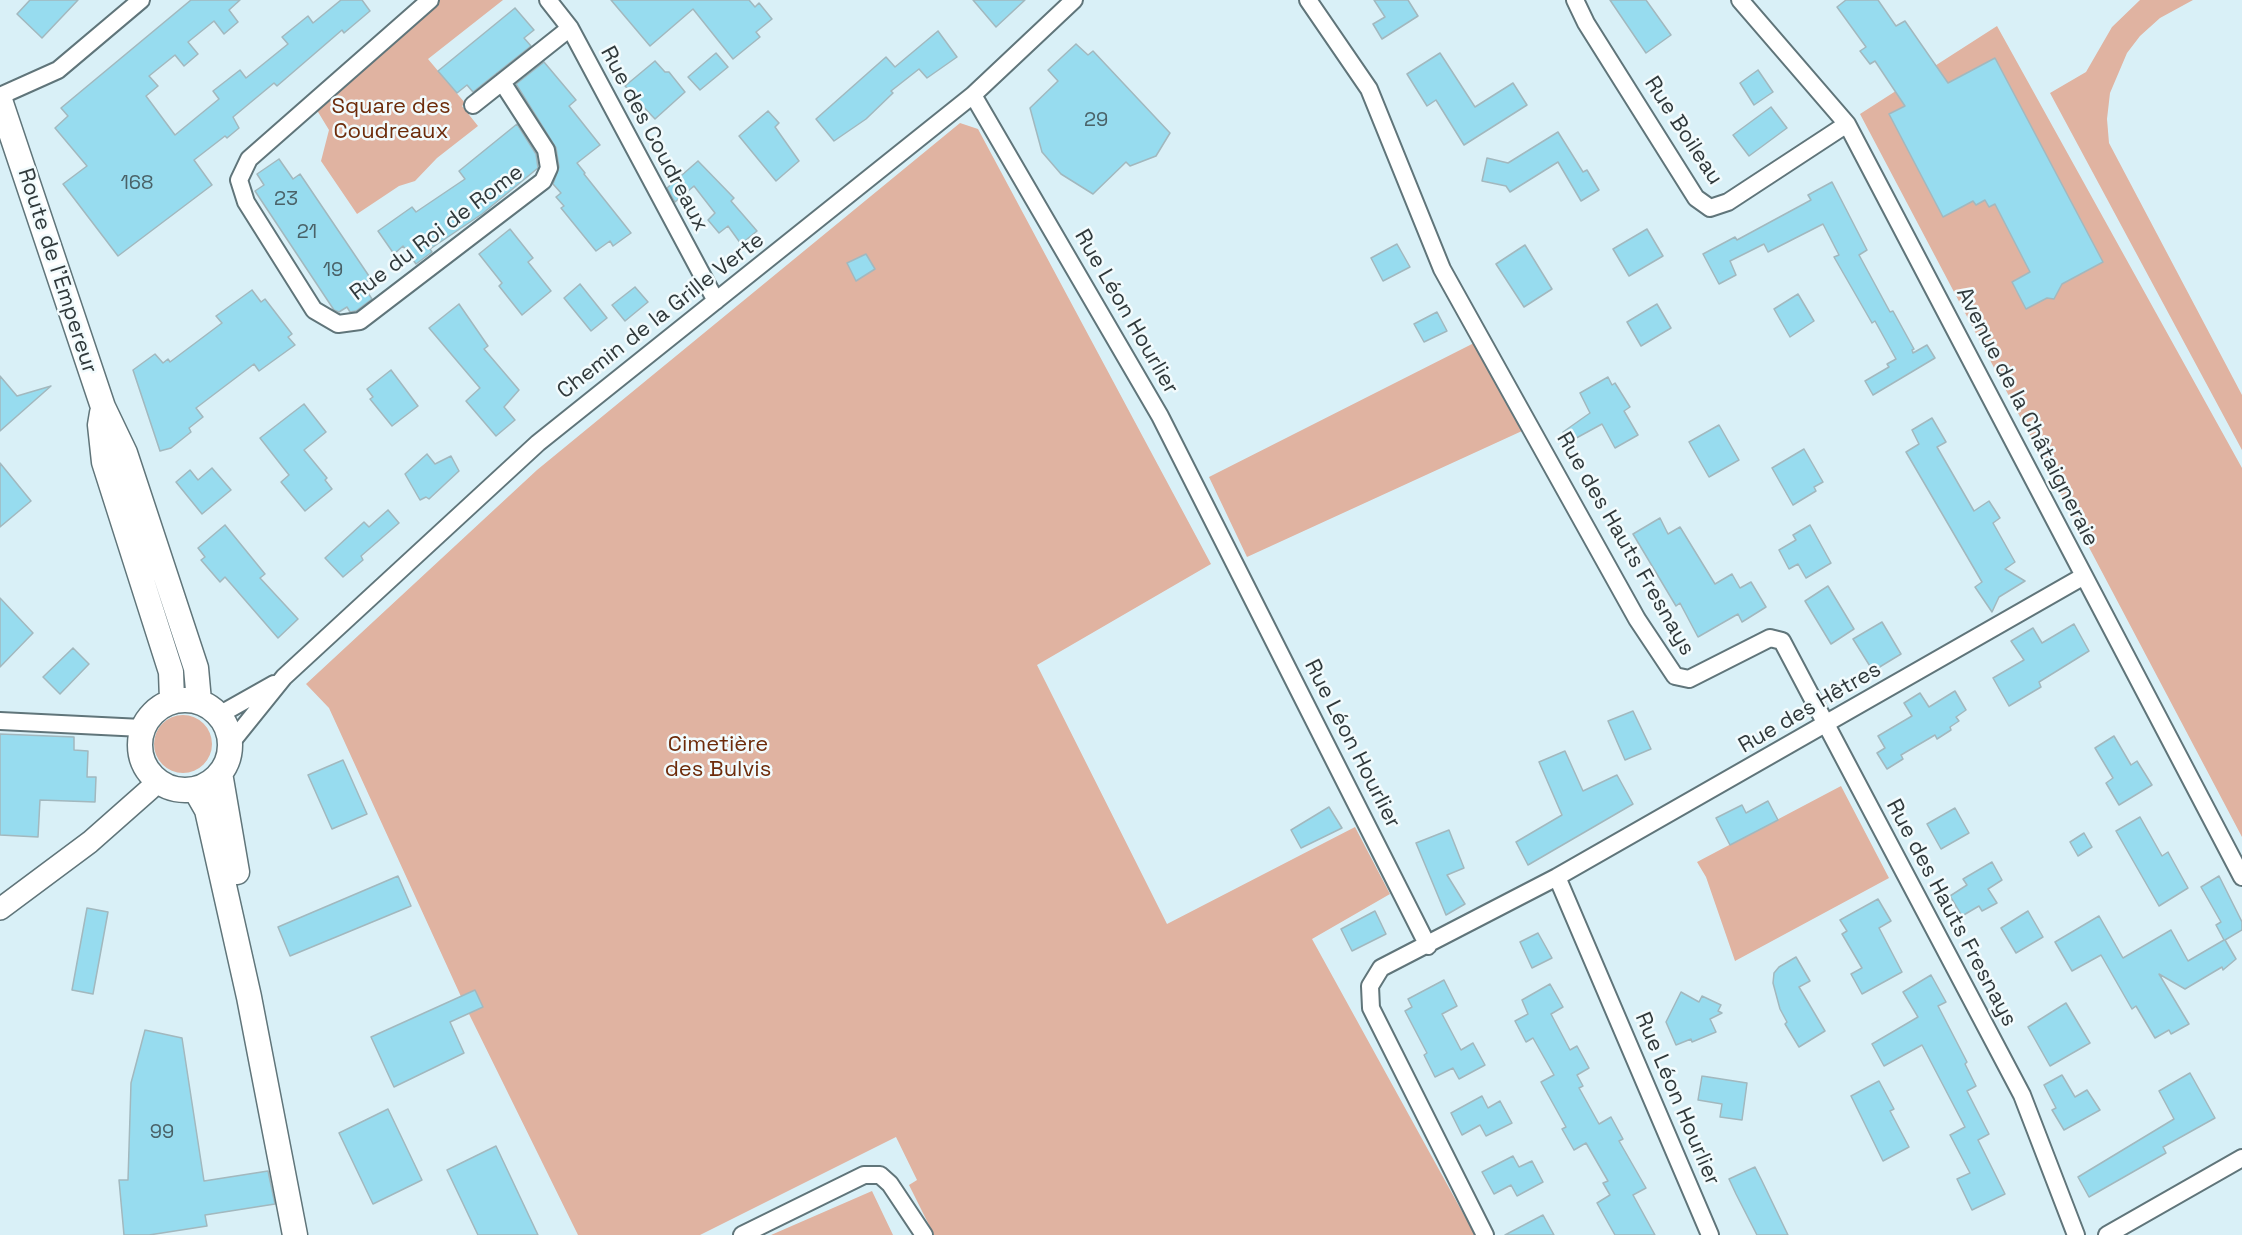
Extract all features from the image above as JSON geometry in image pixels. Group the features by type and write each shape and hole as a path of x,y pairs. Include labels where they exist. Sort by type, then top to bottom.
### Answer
{"main road":[{"name":"Route de l'Empereur","path":"0,98 103,407 125,453 195,668 199,701"},
{"name":"Route de l'Empereur","path":"103,407 100,425 104,462 171,672 172,700"},
{"path":"184,698 199,701 219,715 227,729 230,744 228,760 209,784 195,789 168,787 156,780 146,769 141,756 142,728 150,716 172,700 184,698"},
{"path":"220,773 241,898 249,997"},
{"path":"195,789 207,810 249,997 295,1235"}],"street":[{"path":"0,98 58,70 141,0"},
{"name":"Rue du Roi de Rome","path":"430,0 249,159 239,180 246,202 314,310 338,324 360,321 543,181 549,168 546,150 502,82"},
{"name":"Rue des Coudreaux","path":"548,0 570,28 716,301"},
{"name":"Chemin de la Grille Verte","path":"230,744 284,677 538,443 973,95 1074,0"},
{"name":"Rue des Hauts Fresnays","path":"1308,0 1369,88 1442,269 1637,619 1676,676 1689,679 1770,638 1782,641 2022,1095 2076,1235"},
{"name":"Rue Boileau","path":"1575,0 1586,22 1696,198 1710,208 1728,202 1847,124"},
{"name":"Avenue de la Châtaigneraie","path":"1740,0 1847,124 2242,877"},
{"path":"473,105 570,28"},
{"name":"Rue Léon Hourlier","path":"973,95 1160,416 1428,946"},
{"name":"Rue des Hêtres","path":"1557,877 2084,576"},
{"name":"Chemin de la Grille Verte","path":"219,715 284,677"},
{"path":"0,721 142,728"},
{"path":"0,909 90,842 150,789 156,780"},
{"path":"1485,1235 1371,1008 1370,986 1380,968 1428,946 1557,877"},
{"name":"Rue Léon Hourlier","path":"1557,877 1710,1235"},
{"path":"2107,1235 2126,1230 2242,1158"},
{"path":"742,1235 864,1176 880,1175 890,1184 924,1235"}],"green space":[{"name":"Square des Coudreaux","path":"438,0 503,0 428,59 465,103 462,106 478,126 437,158 415,181 399,186 357,214 321,161 329,130 315,107"},
{"path":"2140,0 2193,0 2160,18 2140,36 2127,53 2110,93 2107,119 2109,143 2242,395 2242,450 2050,93 2086,72 2112,27"},
{"path":"1997,26 2242,468 2242,837 1860,114"},
{"name":"Cimetière des Bulvis","path":"960,123 978,129 1211,564 1037,665 1167,924 1355,827 1390,894 1312,939 1475,1235 934,1235 909,1185 917,1180 896,1137 700,1235 578,1235 469,1014 329,708 306,684 537,470"},
{"path":"1474,343 1522,431 1247,557 1209,477"},
{"path":"183,715 199,720 207,728 212,744 207,760 199,768 183,773 167,768 159,760 154,744 159,728 167,720"},
{"path":"1841,786 1889,878 1735,961 1706,877 1697,862"},
{"path":"872,1191 893,1235 771,1235"}],"building":[{"path":"30,0 78,0 42,38 17,14"},
{"path":"191,0 240,0 229,10 238,22 224,34 214,21 188,42 198,54 184,66 175,55 149,76 158,86 146,96 175,135 219,99 213,91 240,70 246,78 288,44 282,37 308,16 313,23 341,0 362,0 370,11 344,33 342,30 277,86 274,83 233,117 239,128 194,160 212,185 118,256 63,184 87,166 55,128 68,116 61,108"},
{"path":"611,0 749,0 755,7 759,3 772,19 756,32 760,37 733,59 693,9 650,46"},
{"path":"973,0 1025,0 996,27"},
{"path":"1374,0 1408,0 1418,16 1382,39 1373,24 1385,17"},
{"path":"1610,0 1646,0 1671,35 1646,53"},
{"path":"1846,0 1878,0 1896,26 1905,21 1948,83 1995,58 2103,262 2062,284 2054,299 2047,298 2026,309 2012,282 2030,272 1995,204 1989,207 1985,200 1976,205 1973,201 1943,217 1889,114 1905,106 1875,61 1870,64 1860,51 1866,47 1837,7"},
{"path":"515,8 534,30 524,38 531,46 473,92 467,85 457,93 438,71"},
{"path":"938,31 957,57 927,78 919,69 891,91 893,93 866,119 834,141 816,119 886,57 895,67"},
{"path":"1076,44 1088,55 1093,51 1170,133 1156,156 1130,166 1126,162 1093,194 1061,174 1042,152 1030,108 1058,81 1048,70"},
{"path":"716,53 728,67 700,90 688,77"},
{"path":"1440,53 1475,107 1513,83 1527,105 1464,145 1436,100 1427,106 1407,74"},
{"path":"655,61 665,72 669,72 685,92 655,119 637,100 631,99 631,92 625,86"},
{"path":"544,62 576,100 569,106 600,145 577,163 631,233 613,246 610,241 596,251 561,208 564,206 556,197 561,193 553,184 559,167 556,148 516,84"},
{"path":"1758,70 1773,92 1754,105 1740,83"},
{"path":"1771,107 1787,128 1749,156 1733,135"},
{"path":"768,111 779,123 775,127 799,161 776,181 739,136"},
{"path":"517,124 536,154 538,168 482,214 430,249 432,252 416,264 403,246 394,254 378,231 412,207 416,212 465,179 459,171"},
{"path":"1558,132 1583,172 1587,170 1599,190 1581,201 1558,162 1510,192 1506,186 1482,181 1487,158 1508,163"},
{"path":"279,159 293,179 300,174 371,279 362,284 372,299 356,311 350,312 347,307 339,312 334,310 255,191 264,185 257,174"},
{"path":"698,161 734,198 731,201 757,231 741,244 728,226 719,233 708,220 715,213 694,186 675,202 667,188"},
{"path":"1832,182 1867,250 1859,255 1890,312 1893,311 1914,349 1913,353 1927,345 1935,358 1873,395 1865,381 1889,367 1887,364 1896,359 1875,321 1872,323 1834,257 1839,255 1823,224 1768,252 1764,244 1730,261 1736,275 1719,284 1703,254 1735,237 1737,240 1811,200 1808,195"},
{"path":"510,229 533,258 528,262 551,291 522,315 499,286 502,283 479,254"},
{"path":"1647,229 1663,256 1629,276 1613,249"},
{"path":"1397,244 1410,267 1383,281 1371,258"},
{"path":"1525,245 1552,289 1524,307 1496,264"},
{"path":"866,254 875,269 856,281 847,263"},
{"path":"580,284 607,318 591,331 564,298"},
{"path":"635,287 648,302 625,321 612,305"},
{"path":"252,290 261,302 265,299 292,334 288,337 295,345 259,371 254,364 196,408 203,417 189,428 191,432 171,448 160,451 133,370 155,354 163,363 168,359 170,362 222,323 216,316"},
{"path":"1798,294 1814,321 1790,337 1774,309"},
{"path":"459,304 488,346 484,349 519,390 504,407 515,420 496,436 466,401 480,388 429,328"},
{"path":"1657,304 1671,328 1641,346 1627,322"},
{"path":"1437,312 1447,331 1424,342 1414,324"},
{"path":"391,370 418,406 392,426 370,399 373,397 367,389"},
{"path":"0,376 17,396 51,386 0,431"},
{"path":"1608,377 1612,385 1615,383 1630,407 1624,411 1638,435 1615,448 1602,424 1569,442 1563,432 1590,413 1580,393"},
{"path":"304,404 326,432 304,450 327,478 325,480 332,489 305,511 281,482 289,475 260,438"},
{"path":"1932,418 1946,442 1937,447 1974,511 1989,501 2000,518 1993,523 2015,562 2005,569 2025,581 1999,597 1992,612 1975,587 1982,582 1906,452 1919,444 1912,430"},
{"path":"1719,425 1739,460 1709,477 1689,442"},
{"path":"1804,449 1823,482 1814,487 1816,491 1793,505 1772,468"},
{"path":"427,454 435,464 451,456 459,471 429,499 426,497 420,500 405,474"},
{"path":"0,463 31,501 0,527"},
{"path":"212,468 231,490 202,514 176,482 190,470 198,480"},
{"path":"388,510 399,523 361,556 363,560 343,577 325,558 364,522 369,527"},
{"path":"1660,518 1668,534 1680,527 1715,584 1732,574 1740,588 1751,582 1766,607 1742,622 1738,614 1698,637 1680,603 1676,606 1633,534"},
{"path":"225,525 265,574 260,578 298,619 278,638 225,577 220,582 201,560 205,557 198,548"},
{"path":"1810,525 1831,563 1806,578 1798,564 1789,569 1779,550 1796,540 1793,535"},
{"path":"1828,586 1854,629 1831,644 1805,601"},
{"path":"0,598 33,633 0,667"},
{"path":"1882,622 1901,654 1873,671 1853,639"},
{"path":"2074,624 2089,651 2039,682 2041,687 2009,706 1993,678 2024,660 2011,641 2033,628 2042,643"},
{"path":"73,648 89,664 60,694 43,677"},
{"path":"1955,691 1966,710 1956,717 1959,721 1950,727 1951,730 1937,739 1935,735 1901,755 1903,759 1887,769 1877,753 1885,748 1878,736 1912,716 1904,703 1920,693 1929,707"},
{"path":"1633,711 1651,749 1625,760 1608,721"},
{"path":"0,734 74,737 74,750 88,751 87,777 96,777 95,802 40,800 38,837 0,835"},
{"path":"2114,736 2131,765 2137,761 2152,785 2119,805 2106,783 2113,778 2095,748"},
{"path":"1565,751 1583,791 1617,775 1633,804 1528,865 1516,842 1562,815 1539,762"},
{"path":"343,760 367,814 332,829 308,775"},
{"path":"1768,801 1778,820 1730,845 1716,818 1742,805 1746,813"},
{"path":"1329,807 1342,828 1301,848 1291,830"},
{"path":"1955,808 1969,833 1941,849 1927,824"},
{"path":"2140,817 2162,856 2168,852 2188,888 2159,906 2116,831"},
{"path":"1449,830 1464,868 1447,875 1465,904 1446,915 1416,843"},
{"path":"2084,833 2092,847 2078,856 2070,842"},
{"path":"1992,862 2002,880 1988,889 1997,903 1982,911 1979,906 1962,916 1950,896 1967,885 1963,879"},
{"path":"398,876 411,906 290,956 278,927"},
{"path":"2219,876 2242,922 2242,930 2225,940 2236,959 2223,970 2222,967 2185,989 2159,974 2189,1024 2171,1034 2169,1030 2155,1038 2136,1006 2132,1009 2101,955 2072,971 2055,942 2099,916 2123,958 2171,930 2188,961 2224,940 2216,925 2221,922 2201,887"},
{"path":"1878,899 1891,921 1879,928 1902,972 1862,994 1851,974 1862,968 1842,934 1847,931 1840,920"},
{"path":"87,908 108,912 93,994 72,990"},
{"path":"1375,911 1386,934 1352,951 1341,929"},
{"path":"2028,911 2043,937 2016,953 2001,928"},
{"path":"1538,933 1552,958 1532,968 1520,942"},
{"path":"1796,957 1810,981 1799,987 1825,1031 1799,1047 1785,1024 1787,1022 1780,1009 1773,983 1774,973 1779,967"},
{"path":"1931,975 1946,1002 1938,1006 1967,1062 1965,1064 1976,1086 1967,1091 1989,1134 1978,1140 2005,1194 1972,1210 1957,1179 1970,1173 1950,1135 1965,1127 1922,1045 1884,1066 1872,1044 1918,1017 1903,992"},
{"path":"1444,980 1457,1006 1442,1014 1461,1050 1473,1043 1485,1065 1459,1079 1453,1068 1435,1077 1424,1055 1427,1053 1405,1011 1412,1007 1408,999"},
{"path":"1550,984 1563,1007 1551,1014 1570,1050 1577,1046 1589,1068 1577,1075 1583,1086 1579,1088 1599,1124 1611,1117 1623,1139 1619,1141 1646,1188 1633,1195 1655,1235 1615,1235 1597,1203 1610,1195 1603,1183 1608,1181 1586,1143 1574,1150 1562,1129 1566,1127 1541,1082 1554,1075 1533,1038 1526,1042 1515,1021 1528,1014 1522,1000"},
{"path":"475,990 483,1007 450,1022 464,1053 394,1087 371,1037"},
{"path":"1681,992 1699,1002 1702,996 1721,1005 1718,1011 1722,1013 1710,1019 1716,1032 1692,1042 1691,1039 1676,1045 1666,1022"},
{"path":"2066,1003 2090,1043 2050,1066 2028,1027"},
{"path":"145,1030 182,1038 204,1181 268,1171 275,1204 205,1215 207,1226 149,1235 124,1235 119,1180 128,1180 131,1083"},
{"path":"2190,1073 2215,1118 2163,1147 2166,1153 2089,1197 2078,1177 2174,1119 2159,1091"},
{"path":"2062,1075 2075,1097 2087,1090 2100,1110 2064,1130 2052,1110 2056,1108 2044,1085"},
{"path":"1702,1076 1747,1083 1742,1120 1720,1117 1722,1104 1698,1100"},
{"path":"1879,1081 1894,1109 1890,1111 1909,1147 1883,1161 1851,1096"},
{"path":"1482,1096 1488,1108 1500,1101 1512,1123 1486,1136 1480,1125 1462,1135 1451,1113"},
{"path":"388,1109 422,1180 373,1204 339,1133"},
{"path":"496,1146 538,1235 478,1235 447,1170"},
{"path":"1513,1156 1519,1167 1532,1161 1543,1182 1517,1196 1511,1185 1494,1194 1482,1172"},
{"path":"1755,1167 1788,1235 1757,1235 1736,1194 1729,1179"},
{"path":"1543,1215 1554,1235 1505,1235"}]}
